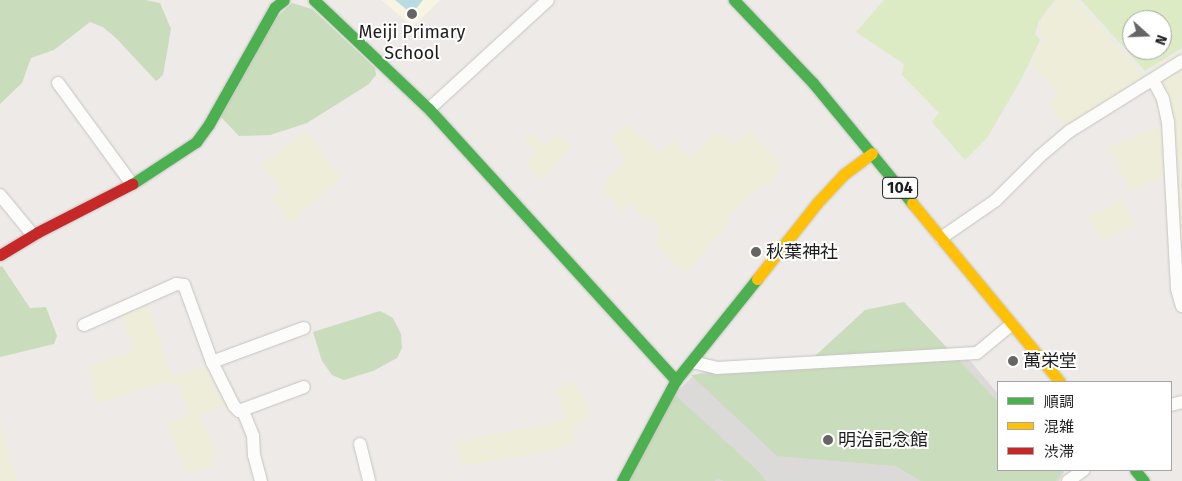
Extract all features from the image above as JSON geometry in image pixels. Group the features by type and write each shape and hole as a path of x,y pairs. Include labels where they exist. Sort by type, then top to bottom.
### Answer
{"main road":[{"path":"0,255 33,235 132,184 186,149 202,136 264,25 275,7 284,0"},
{"name":"104","path":"734,0 813,83 1059,381"},
{"path":"313,2 429,109 676,380"},
{"path":"622,481 676,380 817,203 843,175 872,153"},
{"path":"1136,471 1144,481"}],"street":[{"path":"429,109 548,0"},
{"path":"941,238 996,200 1040,156 1070,131 1182,61"},
{"path":"1153,80 1163,99 1168,122 1177,288 1182,306"},
{"path":"58,83 132,184"},
{"path":"0,195 33,235"},
{"path":"84,325 176,284 184,285 212,362 234,406 239,411 304,388"},
{"path":"692,362 717,368 977,352 1012,324"},
{"path":"212,362 304,328"},
{"path":"243,411 253,436 254,455 261,481"},
{"path":"360,444 369,481"},
{"path":"1068,481 1083,471"}],"shaded area":[{"name":"Meiji Primary School","path":"381,0 440,0 413,27"},
{"path":"967,357 997,393 997,471 1064,472 1059,481 629,481 677,392 694,375 704,372"}],"green space":[{"path":"0,0 145,0 160,3 171,29 163,75 156,81 117,39 103,27 90,22 54,50 31,58 22,83 0,104"},
{"path":"884,0 1055,0 1039,21 1035,34 1040,40 1022,78 987,138 965,160 932,122 939,113 902,75 904,64 856,32"},
{"path":"1058,0 1077,0 1122,51 1122,60 1130,60 1145,77 1068,127 1065,126 1047,106 1059,94 1031,64 1043,40 1038,33 1040,23"},
{"path":"1081,0 1182,0 1182,48 1172,54 1172,10 1122,10 1122,45"},
{"path":"292,3 312,9 375,68 376,75 369,84 307,123 270,135 239,136 221,117 277,17"},
{"path":"1182,51 1182,269 1167,97 1151,69 1166,60 1172,60 1172,57"},
{"path":"1135,60 1163,60 1145,71"},
{"path":"626,123 659,151 674,141 690,158 714,134 724,135 734,145 749,130 783,165 766,187 762,186 730,214 729,223 685,274 655,245 660,228 650,217 643,218 630,203 621,211 600,187 627,159 611,138"},
{"path":"1155,128 1164,132 1167,176 1131,192 1108,147"},
{"path":"306,130 341,178 291,223 272,198 281,189 260,165"},
{"path":"533,133 545,145 556,135 571,145 542,181 526,166 535,153 524,142"},
{"path":"1123,199 1135,224 1101,241 1089,216"},
{"path":"2,266 30,308 46,307 57,336 54,344 0,357 0,267"},
{"path":"904,302 997,401 997,471 1063,471 1056,481 921,481 896,466 777,456 691,375 803,367 865,310"},
{"path":"149,305 172,377 206,366 226,404 200,415 217,453 213,454 215,466 187,474 166,424 188,415 177,384 162,383 97,403 88,367 133,351 122,316"},
{"path":"380,311 393,318 401,334 402,348 397,358 373,371 344,380 332,375 322,361 313,332"},
{"path":"574,381 592,413 573,429 575,444 531,455 460,466 456,442 565,420 556,389"},
{"path":"675,395 757,470 766,481 724,481 717,478 715,481 629,481"},
{"path":"0,422 18,481 0,481"}],"water":[{"path":"395,0 423,0 412,14"}],"traffic: fast":[{"path":"132,184 196,142 209,124 275,7 284,0"},
{"path":"314,0 429,109 676,380"},
{"path":"734,0 813,83 912,203"},
{"path":"622,481 676,380 757,279"},
{"path":"1136,471 1144,481"}],"traffic: slow":[{"path":"757,279 817,203 843,175 872,153"},
{"path":"912,203 1059,381"}],"traffic: jam":[{"path":"0,255 38,232 132,184"}],"place":[{"name":"Meiji Primary School","path":"412,14"},
{"name":"秋葉神社","path":"756,252"},
{"name":"萬栄堂","path":"1013,361"},
{"name":"明治記念館","path":"828,440"}]}
